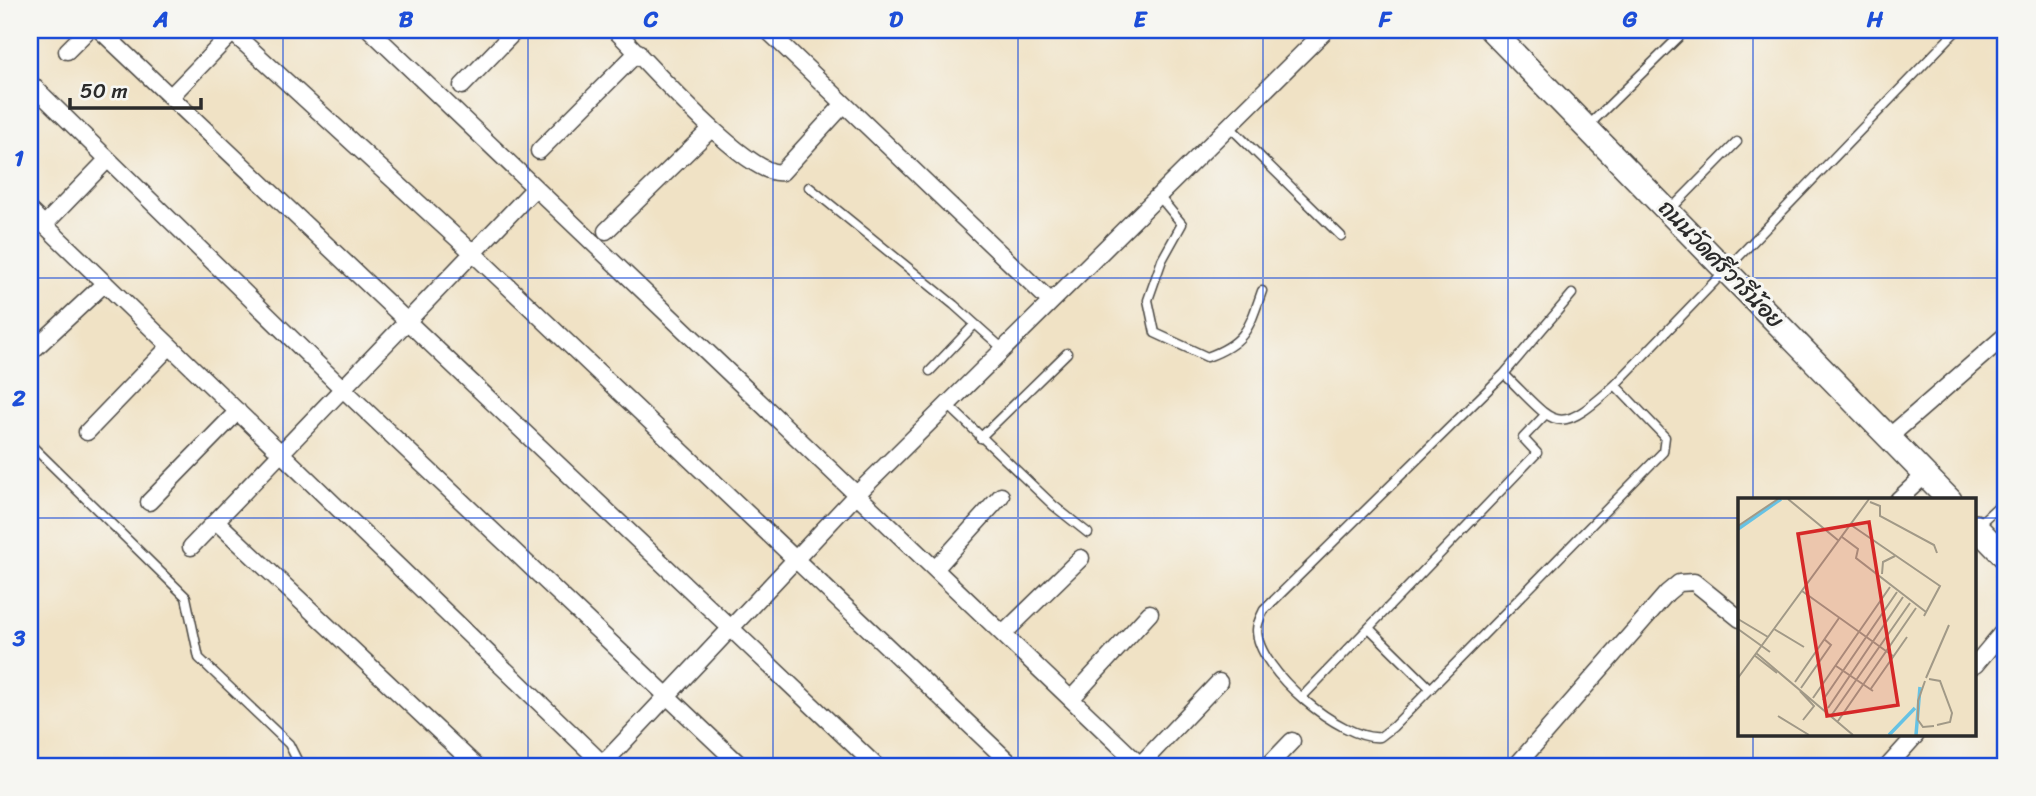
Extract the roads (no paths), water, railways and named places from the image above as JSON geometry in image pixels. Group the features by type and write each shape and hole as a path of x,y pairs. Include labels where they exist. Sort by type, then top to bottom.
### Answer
{"main road":[{"name":"ถนนวัดศรีวารีน้อย","path":"1490,30 1948,498"},
{"path":"1976,527 2006,558"}],"street":[{"path":"67,51 88,30"},
{"path":"100,30 409,320 876,766"},
{"path":"370,30 1140,765 1219,682"},
{"path":"463,86 516,30"},
{"path":"615,30 711,129 766,171 782,172 844,104"},
{"path":"767,30 1051,301"},
{"path":"107,160 35,218 603,766 857,494 946,403 1325,30"},
{"path":"171,96 233,31 473,253 1013,766"},
{"path":"539,151 638,52"},
{"path":"30,83 343,389 741,766"},
{"path":"606,231 711,129"},
{"path":"191,547 535,188"},
{"path":"30,353 105,283"},
{"path":"1890,436 2006,335"},
{"path":"87,432 170,346"},
{"path":"149,502 238,411"},
{"path":"1900,498 1926,474"},
{"path":"936,568 1001,496"},
{"path":"216,521 476,766"},
{"path":"1004,634 1081,558"},
{"path":"1517,766 1667,593 1679,583 1693,582 1738,617"},
{"path":"1071,699 1150,613"},
{"path":"1976,664 2006,628"},
{"path":"1888,766 1909,737"},
{"path":"1268,766 1292,741"}],"lane":[{"path":"1587,127 1686,30"},
{"path":"1504,374 1545,415 1556,420 1575,419 1615,385 1957,30"},
{"path":"1228,125 1341,236"},
{"path":"1669,211 1737,142"},
{"path":"809,187 1002,348"},
{"path":"1158,195 1182,224 1162,260 1148,300 1155,332 1207,357 1230,349 1247,333 1262,291"},
{"path":"1573,294 1504,374 1264,610 1257,631 1261,646 1275,668 1321,714 1368,738 1380,737 1431,689 1663,452 1665,437 1615,385"},
{"path":"930,371 975,324"},
{"path":"980,438 1067,353"},
{"path":"946,403 1054,506 1088,533"},
{"path":"1302,697 1537,453 1523,439 1545,415"},
{"path":"30,444 186,597 199,658 289,744 300,766"},
{"path":"1976,525 2006,499"},
{"path":"1369,628 1431,689"},
{"path":"1975,766 1985,766"}]}
